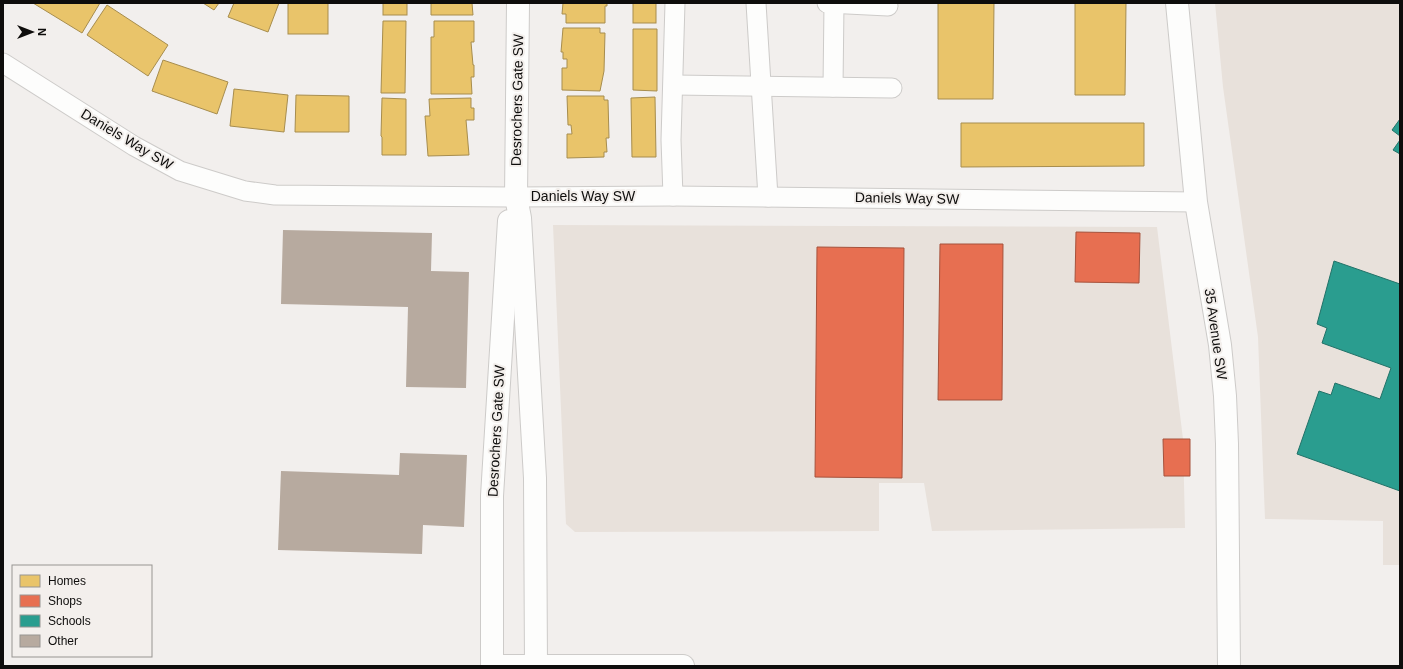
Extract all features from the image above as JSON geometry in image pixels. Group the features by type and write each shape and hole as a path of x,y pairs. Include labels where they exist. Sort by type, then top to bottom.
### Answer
{"street":[{"name":"Desrochers Gate SW","path":"518,3 516,197 520,218 535,478 536,666"},
{"path":"673,196 671,140 674,84 675,3"},
{"path":"756,3 768,197"},
{"path":"827,3 888,6"},
{"name":"35 Avenue SW","path":"1177,3 1196,202 1220,345 1225,396 1227,444 1229,666"},
{"path":"833,87 834,4"},
{"name":"Daniels Way SW","path":"3,63 157,159 180,171 245,191 294,196 673,196 1196,202"},
{"path":"674,84 892,88"},
{"name":"Desrochers Gate SW","path":"492,666 492,496 509,218 516,197"},
{"path":"500,666 683,666"}],"shaded area":[{"path":"1215,3 1400,3 1400,565 1383,565 1383,521 1265,519 1258,337 1223,87"},
{"path":"553,225 1157,227 1183,439 1185,528 932,531 924,483 879,483 879,531 575,532 566,524"}],"building: Homes":[{"path":"33,3 100,3 82,33"},
{"path":"203,3 219,3 214,10"},
{"path":"234,3 279,3 268,32 228,17"},
{"path":"288,3 328,3 328,34 288,34"},
{"path":"383,3 407,3 407,15 383,15"},
{"path":"431,3 472,3 473,15 431,15"},
{"path":"563,3 607,3 607,6 605,6 605,23 566,23 566,14 562,14"},
{"path":"633,3 656,3 656,23 633,23"},
{"path":"938,3 994,3 993,99 938,99"},
{"path":"1075,3 1126,3 1125,95 1075,95"},
{"path":"107,5 168,45 148,76 87,35"},
{"path":"383,21 406,21 405,93 381,93"},
{"path":"434,21 474,21 474,42 471,42 474,65 474,77 471,77 472,94 431,94 431,37 434,37"},
{"path":"563,28 600,28 600,33 605,33 604,71 600,91 562,90 562,68 567,68 567,59 563,59 563,52 561,52"},
{"path":"633,29 657,29 657,91 633,90"},
{"path":"163,60 228,82 217,114 152,91"},
{"path":"234,89 288,95 284,132 230,126"},
{"path":"296,95 349,96 349,132 295,132"},
{"path":"567,96 604,96 604,100 608,100 609,138 606,138 607,152 604,152 604,157 567,158 567,134 572,134 571,125 568,125"},
{"path":"655,97 656,157 632,157 631,98"},
{"path":"382,98 406,99 406,155 382,155"},
{"path":"471,98 471,108 474,108 474,120 466,120 469,155 428,156 425,116 430,116 429,99"},
{"path":"961,123 1144,123 1144,166 961,167"}],"building: Shops":[{"path":"1076,232 1140,233 1139,283 1075,282"},
{"path":"940,244 1003,244 1002,400 938,400"},
{"path":"817,247 904,248 902,478 815,477"},
{"path":"1163,439 1190,439 1190,476 1164,476"}],"building: Schools":[{"path":"1400,119 1400,136 1392,130"},
{"path":"1400,140 1400,154 1393,150"},
{"path":"1334,261 1400,284 1400,491 1297,454 1319,391 1331,395 1335,383 1380,399 1391,368 1322,343 1327,328 1317,324"}],"building: Other":[{"path":"283,230 432,233 431,271 469,272 466,388 406,387 408,307 281,304"},
{"path":"400,453 467,455 464,527 423,525 422,554 278,550 281,471 399,475"}]}
